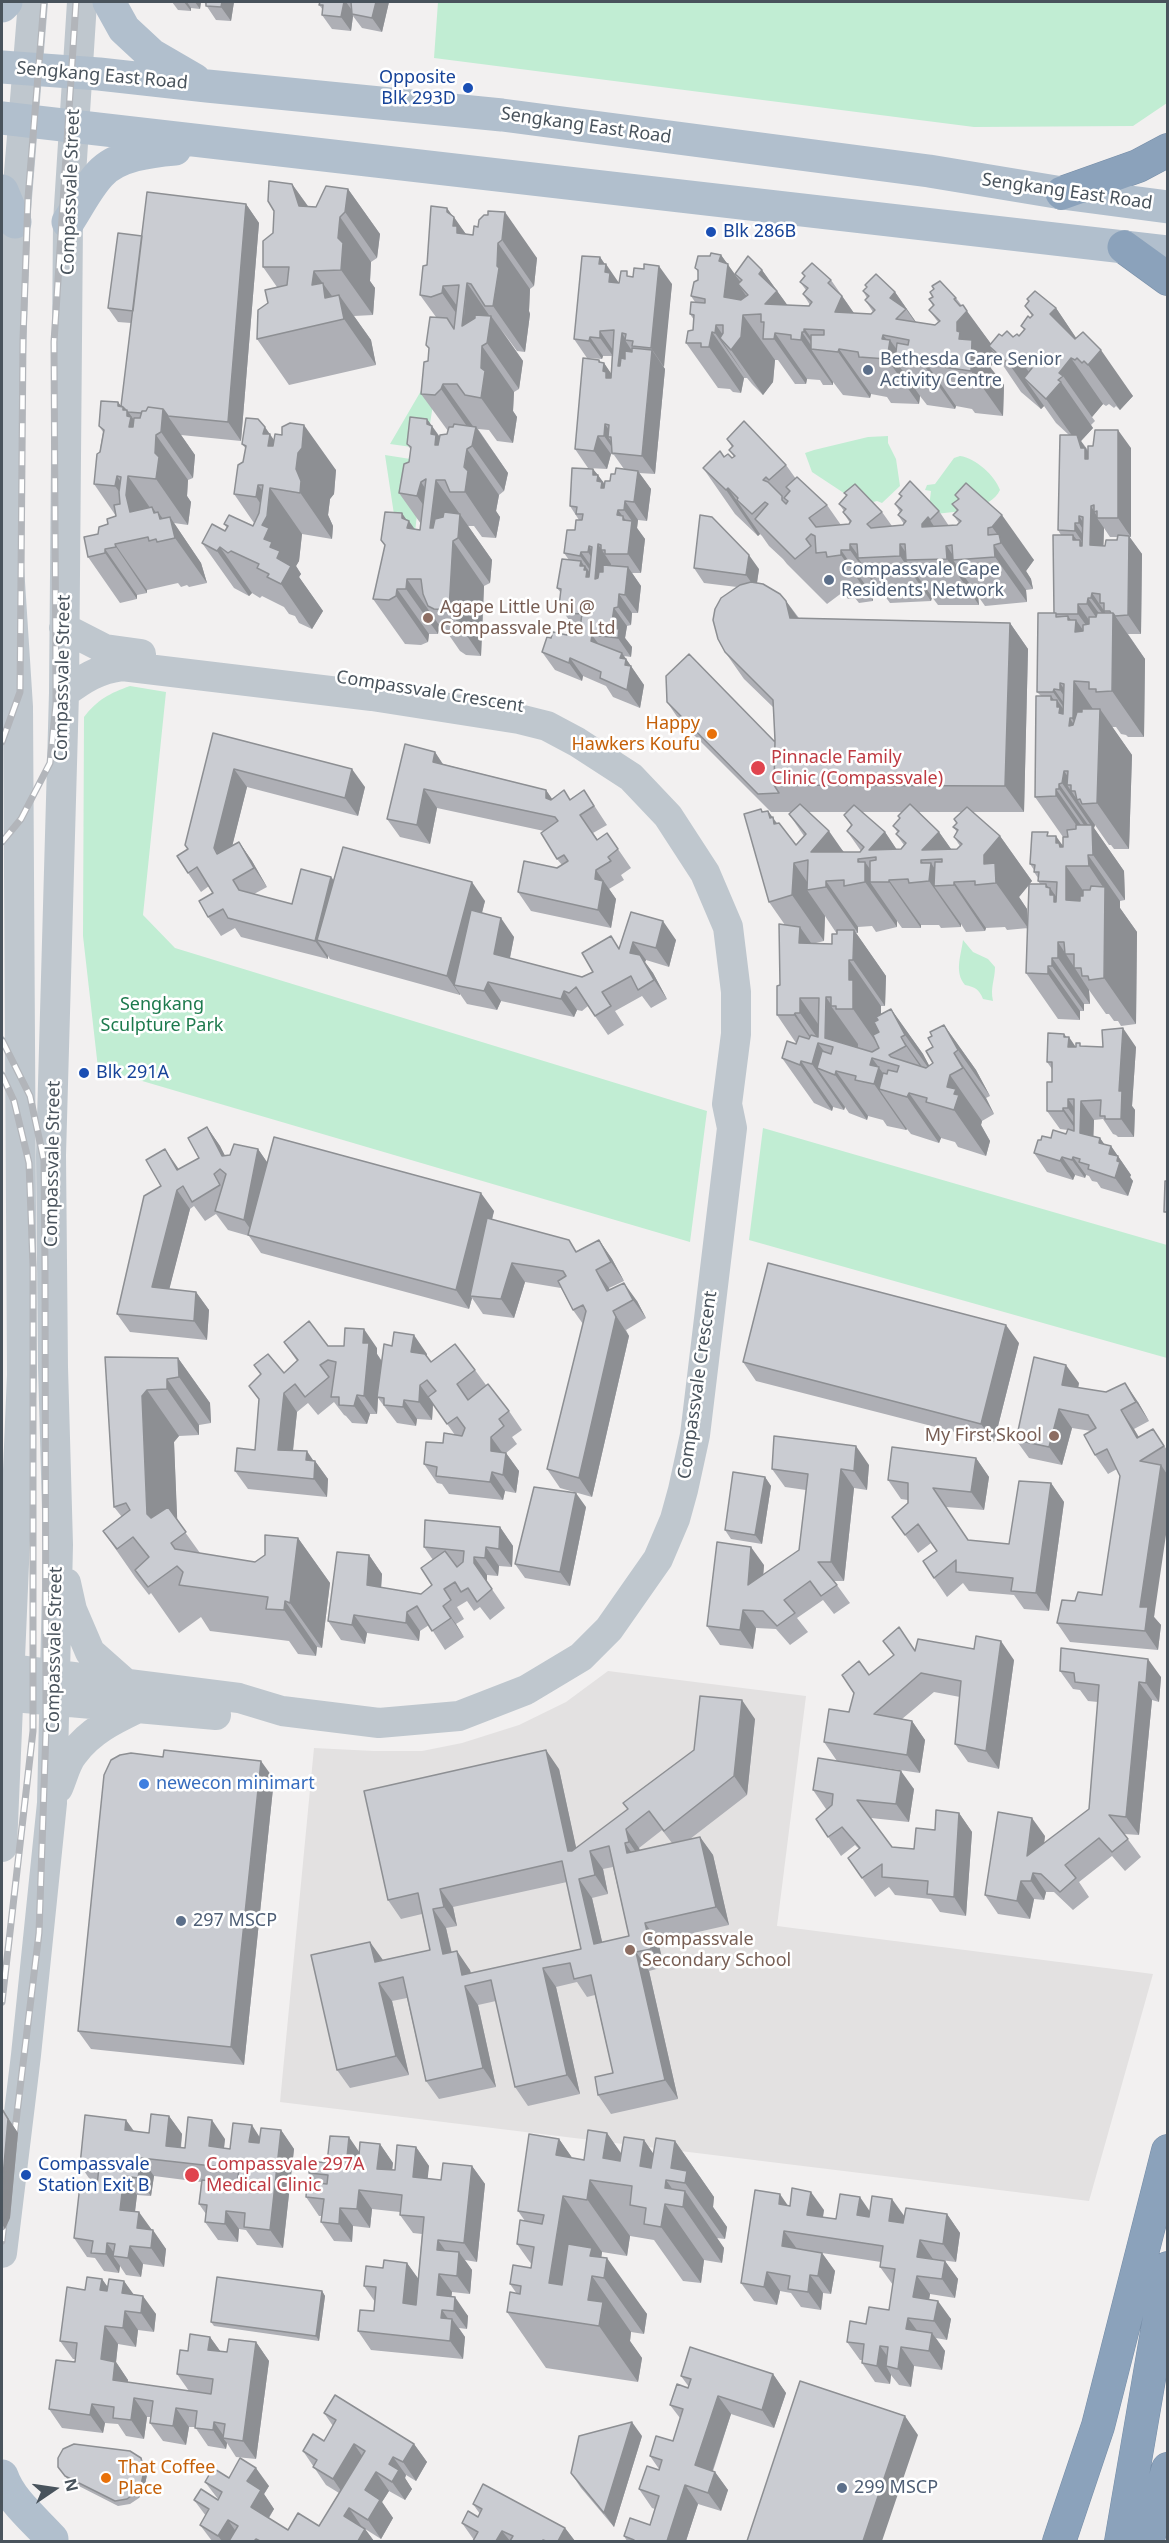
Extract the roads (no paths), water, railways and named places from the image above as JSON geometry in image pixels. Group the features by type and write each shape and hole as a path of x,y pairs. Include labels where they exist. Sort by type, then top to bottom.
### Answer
{"highway":[{"path":"1062,193 1138,166 1167,150"},
{"path":"1124,247 1167,279"},
{"path":"1059,2541 1098,2426 1167,2151"},
{"path":"1121,2541 1167,2268"},
{"path":"1147,2541 1167,2469"}],"main road":[{"path":"2,6 6,2"},
{"path":"109,2 124,29 152,55 207,86"},
{"name":"Sengkang East Road","path":"15,68 77,72 502,115 928,171 1167,207"},
{"path":"12,120 1167,252"},
{"path":"68,222 100,173 115,164 140,154 222,144"},
{"path":"2,191 15,222"},
{"path":"2,2476 4,2484 22,2507 54,2540"},
{"path":"2,2520 54,2540"}],"street":[{"name":"Compassvale Street","path":"2,1847 8,1578 22,1375 18,707 8,551 15,222 12,120 15,68 33,2"},
{"name":"Compassvale Street","path":"2,2253 26,2055 52,1803 58,1545 53,1378 51,1155 64,693 68,222 82,2"},
{"name":"Compassvale Crescent","path":"64,628 105,649 481,696 526,706 580,727 640,764 688,815 716,860 741,919 751,964 754,1006 743,1106 732,1128"},
{"name":"Compassvale Crescent","path":"6,1682 132,1695 235,1717 282,1711 379,1723 459,1716 526,1690 581,1657 609,1629 657,1559 675,1519 690,1462 732,1128 727,1104 736,1034 736,992 728,927 705,873 668,816 631,777 612,764 547,726 477,711 361,694 122,666 104,668 64,693"},
{"path":"52,1803 72,1754 132,1695 90,1652 72,1610 58,1545"}],"railway":[{"path":"2,742 20,692 23,339 28,198 44,2"},
{"path":"2,842 21,819 50,763 56,703 54,342 76,2"},
{"path":"2,1040 30,1096 44,1161 46,1730 39,1933 13,2146"},
{"path":"2,1075 14,1101 29,1163 33,1266 33,1731 2,2002"},
{"path":"2,2241 5,2214"}],"place":[{"name":"Opposite Blk 293D","path":"468,88"},
{"name":"Blk 286B","path":"711,232"},
{"name":"Bethesda Care Senior Activity Centre","path":"868,370"},
{"name":"Compassvale Cape Residents' Network","path":"829,580"},
{"name":"Agape Little Uni @ Compassvale Pte Ltd","path":"428,618"},
{"name":"Happy Hawkers Koufu","path":"712,734"},
{"name":"Pinnacle Family Clinic (Compassvale)","path":"758,768"},
{"name":"Blk 291A","path":"84,1073"},
{"name":"My First Skool","path":"1054,1436"},
{"name":"newecon minimart","path":"144,1784"},
{"name":"297 MSCP","path":"181,1921"},
{"name":"Compassvale Secondary School","path":"630,1950"},
{"name":"Compassvale Station Exit B","path":"26,2175"},
{"name":"Compassvale 297A Medical Clinic","path":"192,2175"},
{"name":"That Coffee Place","path":"106,2478"},
{"name":"299 MSCP","path":"842,2488"}],"park label":[{"name":"Sengkang Sculpture Park","path":"162,1015"}]}
